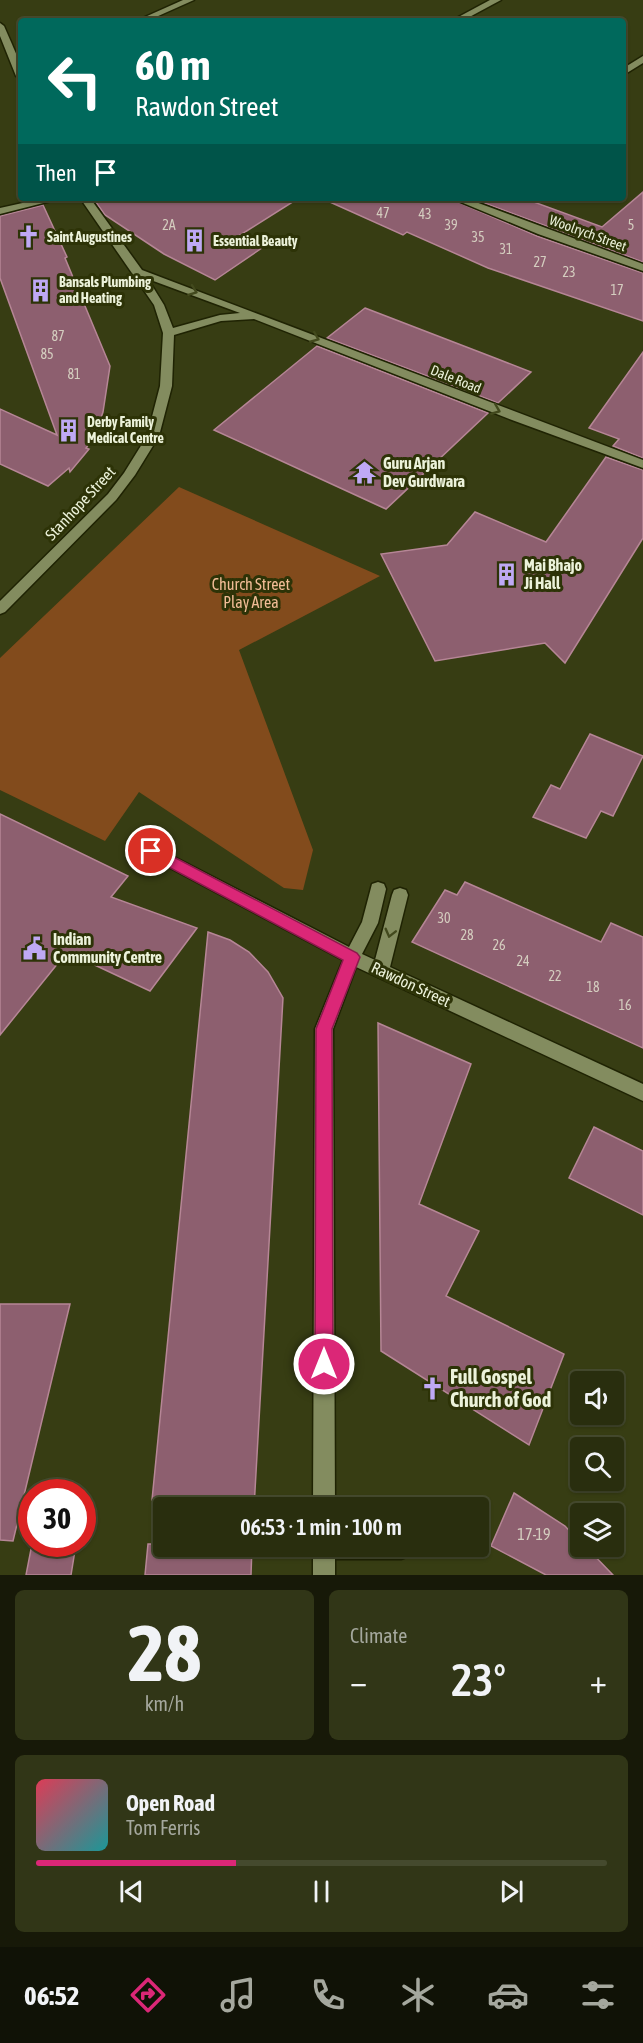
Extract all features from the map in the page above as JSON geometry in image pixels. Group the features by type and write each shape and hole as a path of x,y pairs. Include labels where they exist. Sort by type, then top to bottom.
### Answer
{"street":[{"path":"147,18 190,0"},
{"path":"460,18 497,0"},
{"path":"1,32 18,67"},
{"path":"626,71 643,60"},
{"path":"0,211 45,201"},
{"path":"87,201 159,305 169,333"},
{"name":"Woolrych Street","path":"464,201 552,236 643,268"},
{"name":"Dale Road","path":"138,272 260,316 520,420 643,464"},
{"name":"Dale Road","path":"169,333 220,318 260,316"},
{"name":"Stanhope Street","path":"0,609 112,497 142,454 153,436 166,386 169,333"},
{"name":"Rawdon Street","path":"151,851 352,957 643,1093"},
{"path":"324,1497 324,1029 352,957 370,923 378,889"},
{"path":"381,970 400,895"},
{"path":"324,1557 324,1575"}],"green space":[{"name":"Church Street Play Area","path":"179,487 380,576 239,650 313,850 303,890 284,888 139,792 105,841 0,790 0,658"}],"building":[{"path":"643,192 643,262 479,201 531,201 602,227"},
{"path":"95,201 294,201 237,237 262,248 215,280 164,254 105,215"},
{"path":"328,201 456,201 537,236 643,273 643,321 488,268 407,232 403,235"},
{"path":"43,205 67,257 65,258 110,366 103,412 94,437 86,448 89,449 70,472 69,468 48,486 0,464 0,409 57,435 0,278 0,216"},
{"path":"365,308 531,372 498,403 327,338"},
{"name":"Guru Arjan Dev Gurdwara","path":"317,346 488,413 386,509 214,430"},
{"path":"643,352 643,458 613,446 619,439 589,428"},
{"name":"Mai Bhajo Ji Hall","path":"606,457 643,470 643,538 565,663 545,643 435,661 381,554 447,545 475,512 546,542"},
{"path":"590,734 643,756 613,816 601,811 586,838 533,817 551,785 560,789"},
{"name":"Indian Community Centre","path":"0,814 128,876 111,897 197,928 150,991 67,952 0,1035"},
{"path":"465,882 601,942 611,923 643,937 643,1048 412,942 445,890 457,895"},
{"path":"208,932 230,940 249,952 268,972 283,998 255,1497 153,1497 152,1500"},
{"path":"378,1023 471,1064 419,1204 479,1231 446,1296 564,1354 529,1445 381,1351"},
{"path":"594,1127 643,1151 643,1215 569,1178"},
{"path":"0,1304 70,1304 28,1479 18,1479 18,1520 13,1541 0,1540"},
{"path":"514,1493 570,1531 570,1557 596,1557 613,1575 546,1575 491,1546"},
{"path":"148,1544 153,1544 153,1557 252,1557 251,1575 145,1575"},
{"path":"29,1557 74,1557 71,1575 26,1575"}],"place":[{"name":"Saint Augustines","path":"29,237"},
{"name":"Essential Beauty","path":"195,241"},
{"name":"Bansals Plumbing and Heating","path":"41,290"},
{"name":"Derby Family Medical Centre","path":"69,430"},
{"name":"Guru Arjan Dev Gurdwara","path":"365,472"},
{"name":"Mai Bhajo Ji Hall","path":"506,574"},
{"name":"Indian Community Centre","path":"35,948"},
{"name":"Full Gospel Church of God","path":"432,1388"}],"route":[{"path":"151,851 306,935 352,957 324,1029 324,1364"}]}
